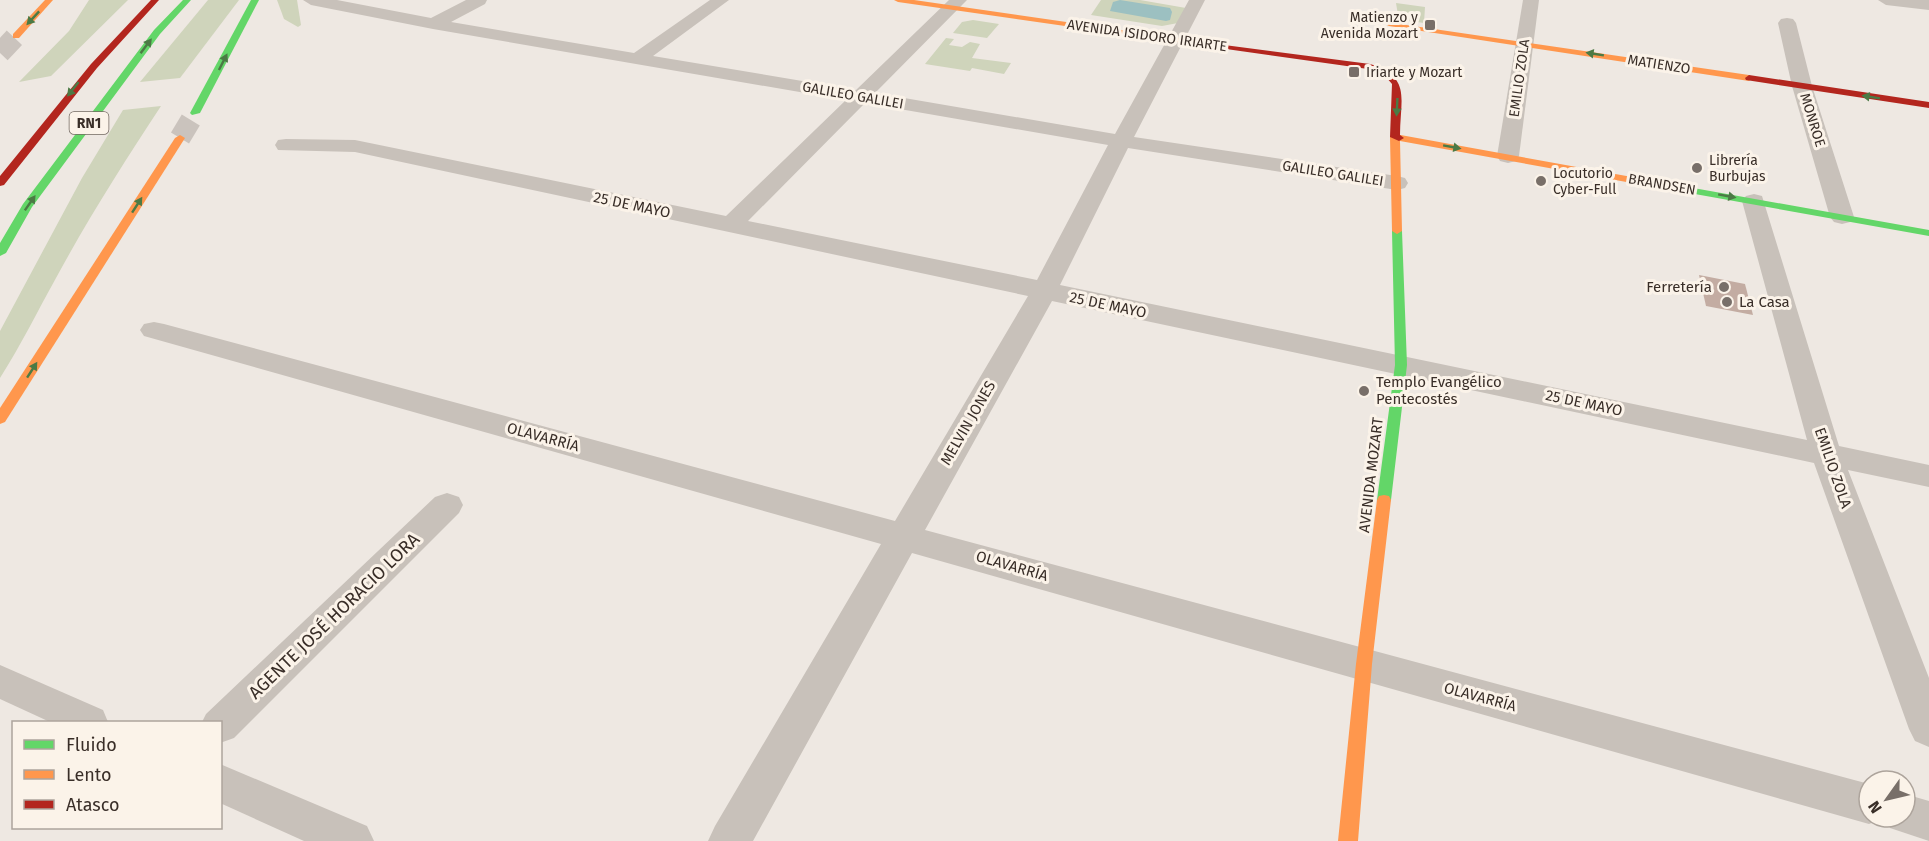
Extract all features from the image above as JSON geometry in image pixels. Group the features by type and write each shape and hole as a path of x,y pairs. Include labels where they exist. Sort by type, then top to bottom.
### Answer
{"main road":[{"path":"16,36 49,0"},
{"name":"RN1","path":"0,183 78,82 155,0"},
{"name":"RN1","path":"0,253 27,206 157,32 187,0"},
{"path":"195,113 255,0"},
{"name":"AVENIDA ISIDORO IRIARTE","path":"898,0 958,2 1178,35 1370,67 1394,77"},
{"path":"1385,8 1392,43"},
{"name":"MATIENZO","path":"1389,24 1929,105"},
{"name":"AVENIDA ISIDORO IRIARTE","path":"1178,35 1383,58"},
{"name":"AVENIDA MOZART","path":"1348,841 1364,664 1401,365 1395,137 1397,102 1394,77"},
{"name":"BRANDSEN","path":"1395,137 1929,233"},
{"path":"0,419 180,138"}],"street":[{"name":"GALILEO GALILEI","path":"311,0 434,24 1120,141 1397,183"},
{"path":"434,24 480,0"},
{"path":"638,58 721,0"},
{"name":"MELVIN JONES","path":"730,841 1044,291 1120,141 1197,0"},
{"name":"EMILIO ZOLA","path":"1508,156 1532,0"},
{"path":"1886,0 1929,5"},
{"path":"729,226 958,2"},
{"name":"MONROE","path":"1787,23 1802,86 1842,217"},
{"name":"25 DE MAYO","path":"286,145 355,146 1929,476"},
{"name":"EMILIO ZOLA","path":"1754,201 1826,453 1929,729"},
{"name":"OLAVARRÍA","path":"154,330 1857,801"},
{"name":"AGENTE JOSÉ HORACIO LORA","path":"222,724 447,505"},
{"path":"0,681 85,721"},
{"path":"222,784 352,841"}],"green space":[{"path":"89,0 128,0 51,76 19,82 69,31"},
{"path":"208,0 239,0 180,78 140,82"},
{"path":"277,0 297,0 301,25 298,27 284,19"},
{"path":"1101,0 1140,0 1186,8 1178,23 1162,26 1091,15"},
{"path":"1396,3 1425,7 1424,23 1410,21 1398,15"},
{"path":"973,20 999,24 987,38 953,33 962,22"},
{"path":"946,38 954,39 949,45 962,47 970,42 980,44 972,58 1011,63 1004,74 972,68 970,71 925,64"},
{"path":"161,106 94,212 0,378 0,331 82,178 123,110"}],"water":[{"path":"1120,0 1170,8 1172,12 1170,20 1110,11 1113,2"}],"building":[{"path":"1699,275 1745,284 1753,315 1706,306"}],"tunnel":[{"path":"0,53 16,36"},
{"path":"180,138 195,113"}],"traffic: fast":[{"path":"0,253 27,206 157,32 187,0"},
{"path":"195,113 255,0"},
{"path":"1643,182 1929,233"},
{"path":"1384,500 1401,365 1397,231"}],"traffic: slow":[{"path":"16,36 49,0"},
{"path":"898,0 1212,45"},
{"path":"1389,24 1749,78"},
{"path":"1395,137 1397,231"},
{"path":"0,419 180,138"},
{"path":"1399,138 1643,182"},
{"path":"1348,841 1364,664 1384,500"}],"traffic: jam":[{"path":"0,183 94,66 155,0"},
{"path":"1212,45 1370,67 1389,75 1396,84 1395,137 1399,138"},
{"path":"1749,78 1929,105"}],"place":[{"name":"Matienzo y Avenida Mozart","path":"1430,25"},
{"name":"Iriarte y Mozart","path":"1354,72"},
{"name":"Librería Burbujas","path":"1697,168"},
{"name":"Locutorio Cyber-Full","path":"1541,181"},
{"name":"Ferretería","path":"1724,287"},
{"name":"La Casa","path":"1727,302"},
{"name":"Templo Evangélico Pentecostés","path":"1364,391"}]}
